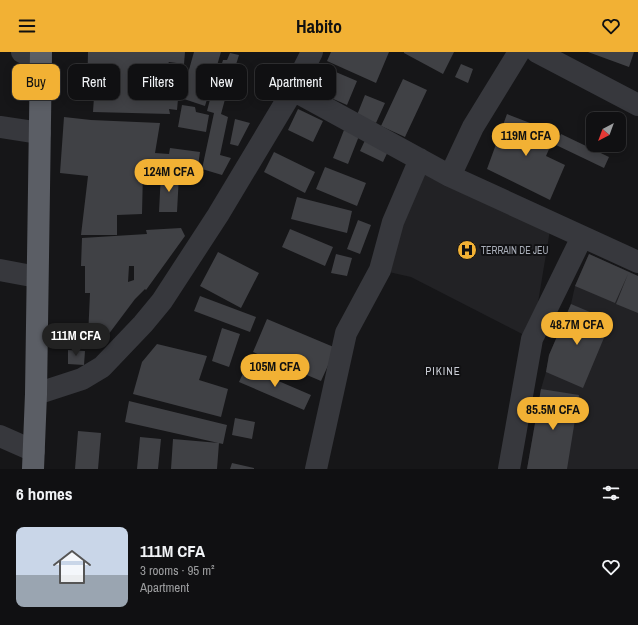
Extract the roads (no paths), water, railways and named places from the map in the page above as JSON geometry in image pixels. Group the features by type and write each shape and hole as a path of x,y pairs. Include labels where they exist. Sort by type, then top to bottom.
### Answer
{"highway":[{"path":"33,460 36,394 40,132 35,55"}],"street":[{"path":"306,64 312,52"},
{"path":"450,176 474,127 519,52"},
{"path":"538,52 638,104"},
{"path":"36,394 82,379 102,367 144,324 162,301 218,215 287,100"},
{"path":"311,100 450,176 638,262"},
{"path":"0,126 40,132"},
{"path":"316,469 346,333 380,270 393,222 420,159"},
{"path":"509,469 532,339 582,237"},
{"path":"0,270 38,277"},
{"path":"0,436 33,460"}],"place":[{"name":"TERRAIN DE JEU","path":"467,250"}],"district":[{"name":"PIKINE","path":"443,371"}]}
